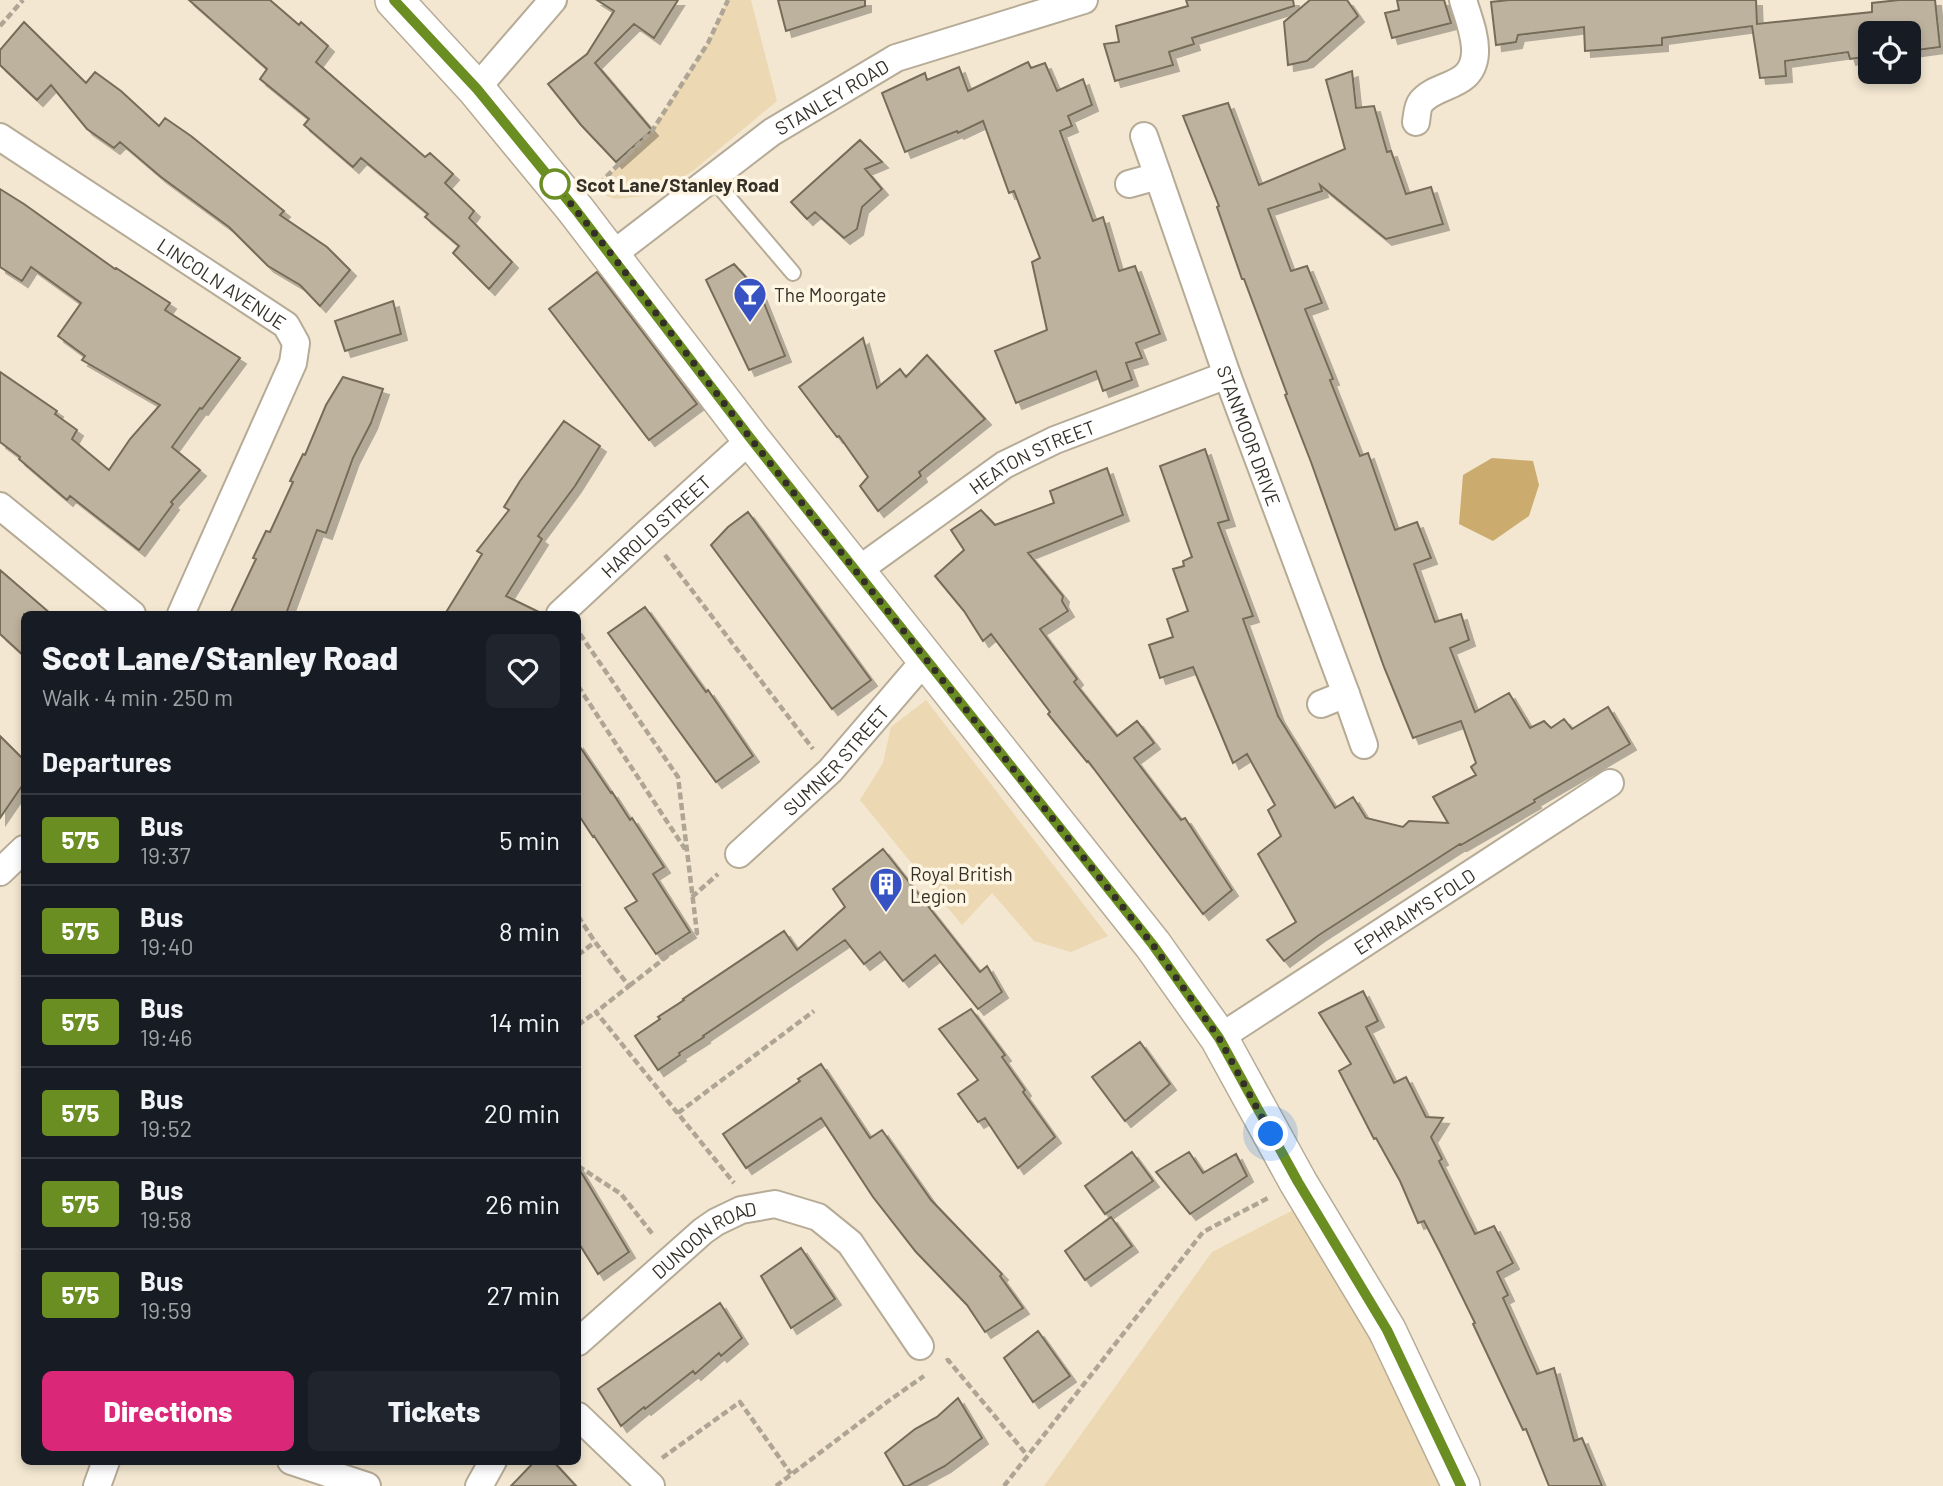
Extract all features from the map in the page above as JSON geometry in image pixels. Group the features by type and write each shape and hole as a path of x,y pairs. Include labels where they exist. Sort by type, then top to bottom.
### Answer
{"main road":[{"path":"394,0 477,89 612,255 751,439 1153,945 1219,1038 1298,1182 1387,1330 1461,1486"}],"street":[{"path":"477,89 553,0"},
{"name":"STANLEY ROAD","path":"612,255 772,132 896,58 1084,0"},
{"path":"1416,122 1419,104 1428,94 1458,82 1469,72 1475,57 1475,41 1463,0"},
{"name":"STANMOOR DRIVE","path":"1144,136 1227,375 1364,745"},
{"name":"LINCOLN AVENUE","path":"0,137 286,325 296,343 293,363 182,611"},
{"path":"1129,184 1158,176"},
{"name":"HEATON STREET","path":"856,571 1004,465 1055,440 1227,375"},
{"name":"HAROLD STREET","path":"563,611 751,439"},
{"path":"0,506 128,611"},
{"name":"SUMNER STREET","path":"739,854 830,771 926,659"},
{"path":"1321,704 1346,694"},
{"name":"EPHRAIM'S FOLD","path":"1219,1038 1610,783"},
{"path":"2,868 21,852"},
{"name":"DUNOON ROAD","path":"581,1339 710,1227 741,1210 775,1203 818,1217 850,1243 919,1346"},
{"path":"581,1419 645,1480"},
{"path":"97,1486 105,1465"},
{"path":"303,1465 367,1486"},
{"path":"479,1486 491,1465"}],"lane":[{"path":"712,178 793,273"}],"path":[{"path":"0,26 23,0"},
{"path":"575,209 652,131 708,43 728,0"},
{"path":"647,533 830,771"},
{"path":"581,635 678,777 697,933 581,1023"},
{"path":"581,691 687,851"},
{"path":"692,897 739,854"},
{"path":"581,921 629,986"},
{"path":"581,953 595,942"},
{"path":"678,1113 814,1011"},
{"path":"596,1012 739,1189"},
{"path":"581,1168 621,1194 671,1259"},
{"path":"1004,1486 1203,1232 1298,1182"},
{"path":"938,1367 948,1360 1027,1455"},
{"path":"776,1486 928,1374"},
{"path":"645,1480 740,1402 792,1474"}],"shaded area":[{"path":"728,0 751,0 777,101 694,170 655,195 615,199 593,191 652,131 708,43"},
{"path":"1492,458 1533,461 1539,485 1529,516 1493,541 1459,524 1463,475"},
{"path":"926,700 1108,936 1071,952 1034,941 992,893 962,925 860,800 883,763 891,727"},
{"path":"1309,1202 1454,1486 1044,1486 1212,1252"}],"building":[{"path":"189,0 270,0 328,46 316,62 425,157 430,153 453,174 445,183 474,211 469,218 512,262 489,289 453,253 459,246 425,217 428,214 361,158 353,167 304,125 309,119 260,79 267,69"},
{"path":"597,0 678,0 654,38 634,24 595,63 652,130 616,162 548,84 587,54 614,11"},
{"path":"778,0 865,0 865,6 786,31"},
{"path":"1186,0 1293,0 1294,6 1192,38 1194,44 1169,52 1173,65 1115,81 1104,44 1119,42 1116,26 1188,6"},
{"path":"1310,0 1347,0 1358,16 1307,61 1288,65 1284,22"},
{"path":"1397,0 1444,0 1451,23 1392,38 1385,13 1399,10"},
{"path":"1756,0 1757,24 1872,12 1872,3 1935,0 1940,47 1921,49 1921,21 1858,21 1858,58 1850,59 1848,52 1785,61 1786,76 1760,78 1752,26 1662,38 1662,45 1585,51 1584,27 1518,35 1516,42 1496,45 1491,2"},
{"path":"24,22 86,83 95,72 121,91 159,126 165,118 284,211 280,215 327,247 350,270 320,306 300,285 268,266 229,227 161,177 120,142 114,148 87,129 51,85 37,100 0,65 0,50"},
{"path":"1028,62 1031,68 1045,63 1057,91 1083,79 1092,105 1068,116 1072,126 1060,131 1093,221 1103,217 1119,271 1135,266 1160,334 1136,343 1142,358 1126,363 1132,380 1103,391 1096,371 1016,403 995,351 1047,330 1032,262 1040,258 1014,191 1009,193 983,121 905,152 882,93 925,73 927,80 959,67 968,91"},
{"path":"1352,71 1356,108 1374,106 1387,152 1391,151 1406,194 1431,187 1443,224 1386,239 1320,185 1322,191 1268,209 1291,271 1307,266 1322,303 1305,309 1360,456 1368,453 1395,530 1417,522 1431,558 1414,564 1435,622 1461,614 1469,640 1450,648 1475,712 1509,693 1530,728 1544,721 1551,728 1564,719 1572,729 1608,707 1630,744 1460,844 1319,935 1284,961 1267,940 1296,922 1258,854 1281,836 1268,810 1275,805 1247,754 1233,763 1193,667 1160,678 1149,645 1173,637 1167,619 1188,611 1173,569 1184,566 1183,561 1192,557 1160,466 1205,449 1229,520 1218,523 1253,616 1243,619 1278,716 1335,808 1353,797 1366,818 1403,827 1409,821 1448,823 1433,797 1476,775 1471,767 1476,763 1461,721 1413,738 1384,667 1285,395 1287,394 1242,279 1217,207 1219,206 1183,116 1228,103 1259,185 1345,149 1326,80"},
{"path":"860,140 882,162 865,169 882,189 862,207 857,229 844,238 815,212 807,219 791,202"},
{"path":"0,189 115,269 170,303 165,310 240,358 172,447 200,470 171,502 173,504 139,550 70,496 67,500 0,442 0,372 57,411 55,414 77,430 72,439 109,470 130,439 160,405 82,360 85,356 58,336 81,303 31,267 22,281 0,267"},
{"name":"The Moorgate","path":"734,264 760,293 785,356 749,370 706,280"},
{"path":"597,272 697,404 649,440 549,309"},
{"path":"393,301 401,334 345,351 335,321"},
{"path":"863,338 877,388 900,369 906,377 927,355 985,419 919,472 921,476 878,511 860,486 868,477 799,387"},
{"path":"343,377 383,389 371,423 353,458 326,533 317,530 287,611 231,611 256,559 253,558 266,531 270,532 293,482 290,481 303,454 305,455 326,405"},
{"path":"564,421 600,446 575,486 538,536 542,539 506,596 537,611 447,611 482,554 477,551 509,510 504,507"},
{"path":"1107,468 1123,515 1028,553 1063,596 1062,601 1068,611 1040,629 1077,679 1074,682 1117,736 1137,721 1154,743 1134,758 1181,820 1185,818 1232,890 1203,914 1088,761 1048,714 1050,712 991,634 983,641 964,611 935,576 964,550 951,530 981,510 995,525 1054,503 1050,491"},
{"path":"748,512 871,680 832,709 711,545 728,527"},
{"path":"0,570 48,611 21,611 21,653 0,634"},
{"path":"645,607 706,692 708,690 753,756 716,782 608,633"},
{"path":"0,736 21,757 21,787 0,818"},
{"path":"581,748 664,867 653,874 690,932 656,954 625,908 637,901 581,819"},
{"path":"883,849 980,972 987,966 1002,992 978,1009 935,955 903,981 880,952 864,964 845,940 703,1036 658,1070 635,1036 683,999 784,931 797,950 845,907 833,889"},
{"path":"1363,991 1378,1021 1366,1027 1394,1083 1406,1077 1426,1117 1443,1118 1431,1137 1442,1159 1439,1161 1475,1234 1494,1226 1513,1263 1497,1272 1508,1295 1503,1298 1537,1374 1554,1368 1574,1441 1582,1438 1602,1486 1549,1486 1526,1429 1523,1430 1440,1252 1424,1221 1418,1223 1400,1181 1376,1138 1374,1139 1339,1071 1351,1064 1319,1013"},
{"path":"971,1009 1005,1055 1002,1057 1025,1090 1023,1092 1055,1137 1018,1168 985,1118 978,1122 958,1094 978,1080 939,1029"},
{"path":"1140,1042 1170,1084 1125,1121 1092,1077"},
{"path":"821,1064 870,1138 882,1130 931,1200 1002,1274 1000,1276 1023,1308 985,1332 967,1305 916,1252 873,1197 821,1118 746,1168 723,1134"},
{"path":"1132,1152 1153,1181 1105,1214 1085,1186"},
{"path":"1189,1152 1203,1173 1236,1154 1247,1176 1190,1214 1156,1172"},
{"path":"581,1172 629,1252 598,1274 581,1247"},
{"path":"1111,1217 1132,1246 1085,1280 1065,1251"},
{"path":"801,1248 835,1299 791,1328 761,1276"},
{"path":"720,1303 742,1338 721,1356 719,1353 695,1374 693,1371 621,1426 598,1389"},
{"path":"1038,1331 1070,1376 1033,1402 1004,1358"},
{"path":"958,1398 982,1438 945,1466 904,1486 885,1453 915,1429 937,1417"},
{"path":"531,1465 557,1465 576,1486 511,1486"}],"bus line":[{"name":"575","path":"394,0 477,89 612,255 751,439 1153,945 1219,1038 1298,1182 1387,1330 1461,1486"}],"place":[{"name":"Scot Lane/Stanley Road","path":"555,184"},
{"name":"The Moorgate","path":"750,324"},
{"name":"Royal British Legion","path":"886,914"}],"route":[{"path":"555,184 751,439 1153,945 1219,1038 1271,1134"}]}
